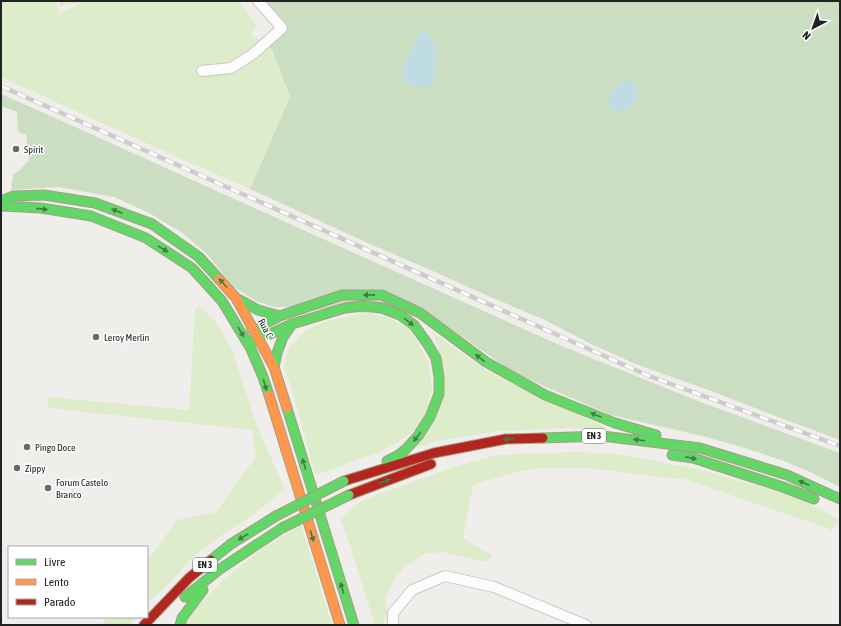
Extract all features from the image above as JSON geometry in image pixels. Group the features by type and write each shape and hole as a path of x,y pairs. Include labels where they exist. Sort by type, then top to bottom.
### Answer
{"main road":[{"name":"Rua C","path":"1,201 14,196 44,195 95,203 152,224 199,257 236,298 274,367 354,625"},
{"path":"1,206 41,208 91,216 146,238 192,268 224,296 240,319 256,333 270,334 292,324 345,308 364,306 382,308 400,315 414,325 436,358 439,377 439,394 430,417 418,436 399,455 366,474"},
{"path":"192,268 222,301 251,349 263,377 340,625"},
{"path":"251,349 256,333 264,324 280,316 342,295 382,295 420,313 486,362 545,394 615,422 700,448"},
{"path":"236,298 258,310 280,316"},
{"path":"274,367 283,337 292,324"},
{"name":"EN 3","path":"144,625 189,578 231,544 276,516 344,481 434,453 506,439 602,436 700,448 787,476 840,499"},
{"name":"EN 3","path":"154,625 199,584 241,554 282,528 349,495 439,461 509,448 610,446"},
{"path":"663,454 693,458 783,486 826,503"},
{"path":"180,625 182,618 201,592 241,554"}],"street":[{"path":"202,71 231,68 253,54 282,28 258,1"},
{"path":"393,625 393,613 412,590 445,576 494,587 586,625"}],"green space":[{"path":"1,1 56,1 59,15 82,2 60,6 59,1 239,1 257,27 250,34 272,49 290,97 250,189 1,77"},
{"path":"266,1 840,1 840,440 638,365 593,345 545,320 372,245 250,189 290,97 272,49 264,44 282,29"},
{"path":"1,94 564,347 698,401 840,453 840,487 784,461 745,448 702,436 611,415 516,374 435,318 273,307 256,301 234,287 206,253 181,232 149,213 114,197 58,187 11,190 13,175 29,160 26,134 22,134 18,131 17,112 1,106"},
{"path":"199,305 216,322 231,347 258,429 285,489 254,514 213,541 193,557 148,603 148,561 177,520 216,512 255,458 256,455 252,430 48,408 49,397 189,410 195,308"},
{"path":"364,313 387,317 410,329 428,361 432,388 427,409 417,429 398,442 380,452 315,475 293,393 284,367 288,350 300,335 316,325 339,318"},
{"path":"431,331 491,373 609,429 565,428 500,431 438,441 410,450 432,425 439,347"},
{"path":"576,452 618,454 698,469 786,494 816,507 840,521 832,530 684,479 587,468 538,468 516,472 473,485 463,538 492,556 487,562 442,552 425,554 406,566 394,579 386,598 387,614 382,625 375,625 340,518 363,500 464,464 497,455"},
{"path":"301,525 332,625 180,625 225,578 262,549"},
{"path":"106,618 135,618 129,625 101,625"}],"water":[{"path":"423,32 429,34 432,38 436,51 435,73 431,84 426,88 406,83 402,74 418,35"},
{"path":"629,81 636,84 636,100 625,109 613,111 609,100 611,91 623,82"}],"railway":[{"path":"1,86 649,376 840,446"}],"traffic: fast":[{"path":"1,201 13,196 44,195 95,203 152,224 199,257 219,279"},
{"path":"1,206 41,208 91,216 146,238 192,268 222,301 251,349 269,395"},
{"path":"253,342 256,333 264,324 280,316 342,295 382,295 420,313 486,362 545,395 615,423 656,435"},
{"path":"238,299 258,310 280,316"},
{"path":"252,329 256,333 270,334 292,324 345,308 364,306 382,308 400,315 414,325 436,358 439,377 439,394 430,417 418,436 399,455 387,461"},
{"path":"274,367 283,337 292,324"},
{"path":"287,408 354,625"},
{"path":"543,438 602,436 700,448 787,475 840,499"},
{"path":"672,455 693,458 783,487 814,499"},
{"path":"276,516 344,481"},
{"path":"282,528 349,495"},
{"path":"211,560 231,544 276,516"},
{"path":"185,597 220,569 282,528"},
{"path":"180,625 182,618 203,590"}],"traffic: slow":[{"path":"219,279 236,298 274,367 287,408"},
{"path":"269,395 340,625"}],"traffic: jam":[{"path":"344,481 434,453 506,439 543,438"},
{"path":"349,495 431,464"},
{"path":"144,625 189,578 211,560"}],"place":[{"name":"Spirit","path":"16,149"},
{"name":"Leroy Merlin","path":"96,337"},
{"name":"Pingo Doce","path":"27,447"},
{"name":"Zippy","path":"17,468"},
{"name":"Forum Castelo Branco","path":"48,488"}]}
